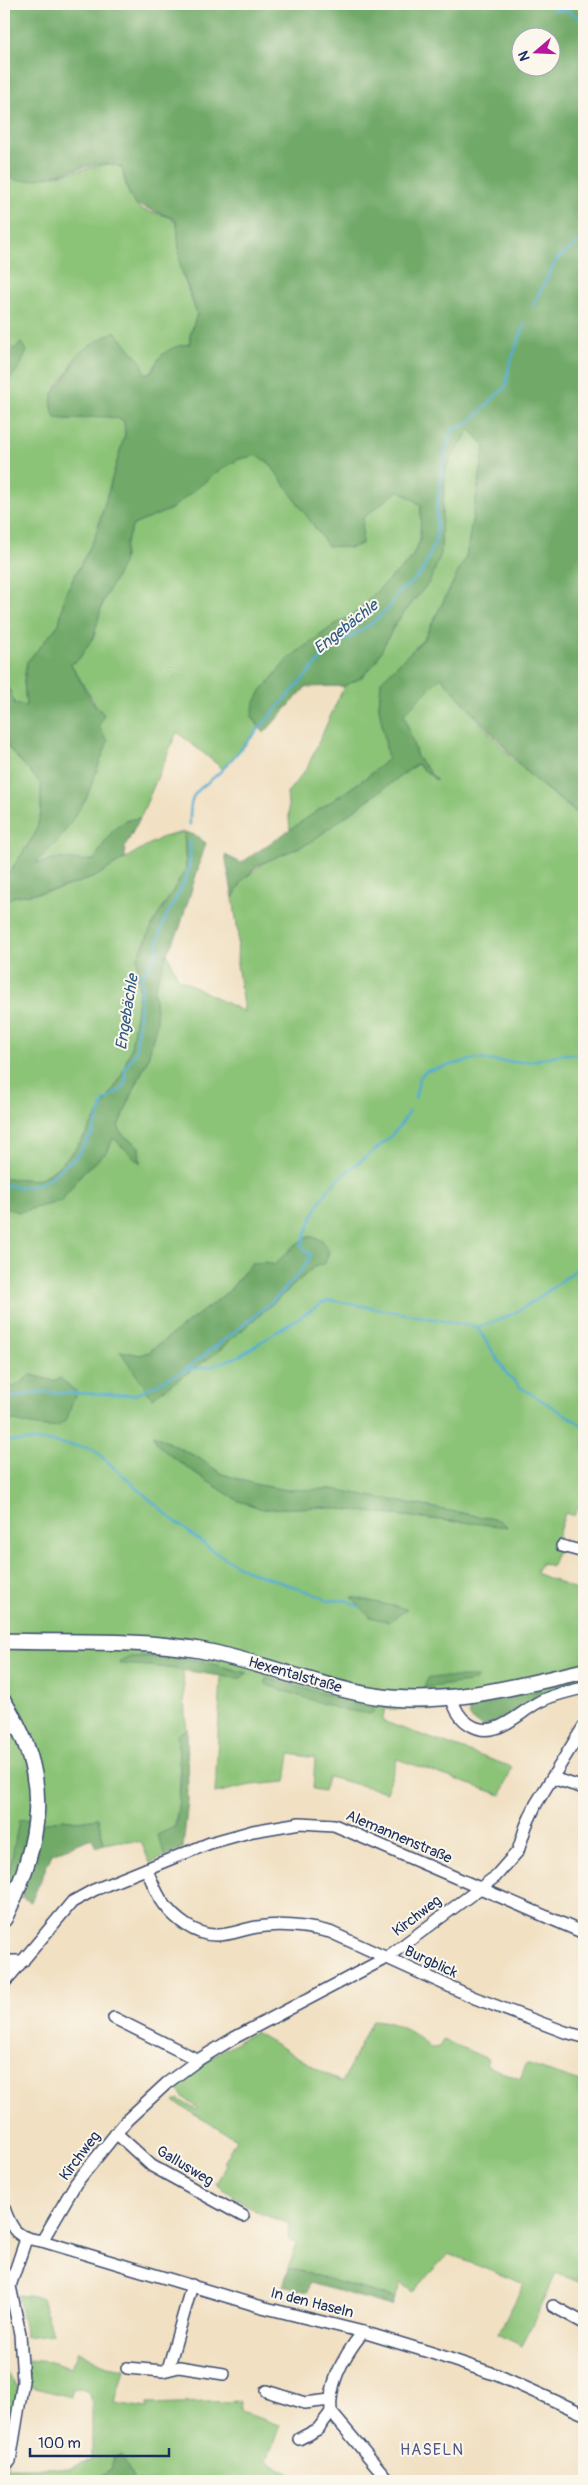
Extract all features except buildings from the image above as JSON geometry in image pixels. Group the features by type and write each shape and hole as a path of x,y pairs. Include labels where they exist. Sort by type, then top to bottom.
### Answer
{"main road":[{"name":"Hexentalstraße","path":"4,1641 164,1645 230,1657 312,1681 377,1696 410,1698 451,1696 584,1672"},
{"path":"4,1702 28,1749 37,1794 36,1833 28,1864 16,1896 4,1919"}],"street":[{"path":"562,1546 584,1552"},
{"path":"451,1696 459,1715 467,1723 478,1730 492,1730 519,1716 537,1703 584,1688"},
{"name":"Kirchweg","path":"42,2241 76,2183 132,2113 198,2060 234,2038 386,1958 495,1877 518,1851 526,1826 552,1778 584,1726"},
{"path":"552,1778 584,1788"},
{"name":"Alemannenstraße","path":"4,1983 72,1902 94,1890 210,1843 253,1831 300,1823 334,1825 584,1933"},
{"name":"Burgblick","path":"146,1870 163,1903 184,1924 199,1932 215,1936 257,1927 280,1925 313,1928 354,1942 475,1998 565,2032 584,2037"},
{"path":"4,1959 8,1962 23,1961"},
{"path":"114,2018 198,2060"},
{"name":"Gallusweg","path":"116,2133 152,2166 244,2216"},
{"path":"4,2208 10,2224 17,2234 26,2239 7,2287 20,2334 23,2380 10,2461"},
{"name":"In den Haseln","path":"26,2239 42,2241 262,2307 363,2332 497,2375 584,2414"},
{"path":"168,2370 192,2285"},
{"path":"553,2306 584,2323"},
{"path":"300,2439 318,2430 330,2406 346,2352 363,2332"},
{"path":"127,2368 163,2371 179,2367 224,2374"},
{"path":"266,2392 305,2403 330,2406 389,2481"}],"green space":[{"path":"4,4 584,4 584,818 531,777 441,677 404,714 417,757 437,781 417,764 309,843 258,865 242,881 233,898 225,855 241,863 367,777 388,759 379,707 381,681 424,639 466,557 485,446 470,429 446,467 441,554 430,581 395,624 375,663 361,678 344,686 306,687 264,733 252,716 254,704 261,691 289,658 334,625 357,612 386,582 410,561 420,541 421,505 399,490 363,518 362,544 350,548 328,546 270,464 258,455 239,459 217,472 171,509 133,525 125,545 123,564 103,601 94,636 79,659 71,664 92,702 104,714 99,727 108,741 86,799 58,841 36,862 61,859 94,860 107,838 117,827 123,823 140,818 125,847 125,858 95,877 55,890 12,897 4,905 4,881 35,834 41,813 41,784 8,747 4,739 4,685 9,689 15,704 26,706 24,681 27,662 59,624 65,595 95,537 125,434 124,421 115,418 55,418 51,402 52,396 66,377 79,353 115,331 142,363 145,374 151,372 161,356 168,350 190,344 190,335 197,314 180,265 177,224 173,218 135,204 129,194 122,168 110,164 95,165 44,178 15,180 4,174"},
{"path":"114,163 122,168 129,193 136,205 146,211 168,217 177,224 183,276 197,314 190,335 190,344 169,351 158,360 151,372 145,374 115,331 82,351 74,359 70,370 56,387 66,420 111,415 124,420 125,434 95,537 65,594 59,624 27,662 24,681 26,706 15,704 9,689 4,685 4,386 9,380 13,347 4,357 4,174 12,178 40,178"},
{"path":"21,343 27,351 20,367 4,386 4,357"},
{"path":"470,429 485,446 466,557 424,639 381,681 379,707 389,759 367,777 290,830 287,793 307,768 344,686 361,678 375,663 395,624 430,581 442,513 446,467"},
{"path":"258,455 363,518 399,489 421,505 420,541 410,561 386,582 357,612 334,625 289,658 261,691 252,716 260,729 223,769 177,732 140,818 127,820 94,860 61,859 36,862 58,841 98,726 95,704 71,664 94,636 103,601 122,564 125,545 133,525 171,509 217,472 239,459"},
{"path":"441,677 511,756 546,789 584,818 584,1499 574,1516 565,1513 555,1545 558,1547 552,1566 541,1563 536,1573 584,1593 584,1683 544,1695 509,1698 461,1707 385,1709 382,1721 512,1767 501,1795 397,1759 387,1792 328,1777 324,1791 313,1789 315,1758 290,1754 286,1782 251,1785 215,1793 221,1676 241,1678 246,1673 182,1657 166,1655 134,1657 119,1662 183,1670 187,1729 177,1735 180,1767 179,1796 175,1825 166,1856 150,1863 141,1842 120,1841 104,1844 98,1818 79,1821 62,1819 42,1824 13,1859 4,1893 4,1421 7,1419 42,1426 69,1413 71,1400 60,1378 54,1381 31,1375 16,1386 4,1389 4,1208 19,1212 61,1201 83,1172 108,1151 113,1138 140,1162 139,1147 122,1134 118,1126 148,1058 157,1022 154,990 167,953 178,978 244,1012 237,964 238,932 233,898 242,881 264,862 309,843 417,764 434,778 417,757 404,714","holes":["295,1245 325,1263 314,1267 216,1353 152,1397 121,1351 140,1355 149,1352 229,1291 243,1273 266,1262 274,1265","154,1435 197,1457 222,1474 258,1485 287,1490 332,1489 499,1520 456,1522 323,1507 263,1509 239,1501 207,1481 167,1453"]},
{"path":"4,739 8,747 41,784 41,813 35,834 4,881"},
{"path":"184,832 186,869 154,922 138,957 139,993 131,1048 121,1077 86,1134 72,1153 54,1170 38,1180 4,1178 4,905 12,897 55,890 95,877 163,837"},
{"path":"184,832 195,835 206,843 179,930 167,953 154,990 157,1022 148,1058 118,1126 122,1134 139,1147 140,1163 113,1138 108,1151 83,1172 61,1201 19,1212 4,1208 4,1178 38,1180 55,1170 72,1153 86,1134 121,1077 131,1048 139,993 138,957 154,922 186,869"},
{"path":"309,1236 322,1240 329,1252 325,1263 314,1267 216,1353 152,1398 120,1351 140,1355 149,1352 229,1291 252,1263 266,1262 274,1265 295,1245"},
{"path":"31,1375 53,1381 60,1378 78,1393 72,1402 67,1418 62,1423 48,1427 7,1419 4,1421 4,1389 16,1386"},
{"path":"153,1435 197,1457 222,1474 258,1485 287,1490 332,1489 499,1520 508,1527 323,1507 263,1509 239,1501 207,1481 167,1453 157,1444"},
{"path":"352,1597 407,1609 389,1622 370,1617"},
{"path":"163,1656 201,1661 247,1673 241,1678 233,1678 162,1667 120,1664 119,1662 131,1657"},
{"path":"429,1677 477,1677 476,1681 423,1688"},
{"path":"266,1678 372,1707 374,1711 371,1714 339,1709 267,1685 265,1682"},
{"path":"541,1690 544,1695 501,1720 482,1727 470,1718 467,1705"},
{"path":"187,1729 188,1800 183,1848 166,1856 157,1835 176,1826 181,1778 177,1735"},
{"path":"98,1818 104,1844 96,1848 92,1838 52,1854 31,1902 22,1897 41,1824 62,1819 79,1821"},
{"path":"31,1819 27,1843 8,1901 4,1899 19,1820"},
{"path":"372,2020 388,2022 404,2028 425,2042 430,2048 440,2047 444,2040 488,2059 485,2065 520,2079 526,2064 584,2083 584,2284 556,2273 522,2346 498,2334 524,2284 448,2254 412,2292 401,2283 395,2298 289,2268 297,2242 288,2239 289,2224 259,2213 216,2184 226,2165 223,2163 236,2139 174,2102 178,2099 196,2110 197,2108 182,2096 175,2083 207,2059 255,2032 342,2083"},
{"path":"289,2268 395,2298 392,2306 310,2283 307,2292 283,2286"},
{"path":"18,2295 42,2298 52,2334 26,2337"},
{"path":"78,2351 107,2366 124,2369 115,2403 147,2408 147,2404 241,2401 240,2412 280,2425 267,2461 303,2481 135,2481 132,2474 114,2465 93,2481 4,2481 4,2371 18,2387 8,2440 7,2468 67,2468 92,2460 92,2402 88,2392 79,2388 71,2389 71,2397 28,2386 28,2360 50,2362 71,2368"},
{"path":"122,2455 135,2481 93,2481 111,2469 114,2458"}],"waterway":[{"path":"553,10 567,10 584,21"},
{"name":"Engebächle","path":"533,305 557,259 584,238"},
{"name":"Engebächle","path":"190,825 191,803 201,787 223,769 329,650 371,624 388,609 401,589 407,587 423,571 436,539 437,504 446,449 452,430 468,423 506,387 509,366 525,324"},
{"name":"Engebächle","path":"4,1185 22,1187 36,1185 48,1179 77,1156 93,1132 104,1101 122,1089 126,1080 124,1069 136,1052 142,975 158,952 160,931 188,872 190,841"},
{"path":"415,1098 420,1077 426,1071 476,1059 510,1062 532,1061 561,1054 584,1054"},
{"path":"186,1369 272,1302 301,1271 311,1255 301,1246 314,1212 325,1194 346,1173 391,1136 409,1111"},
{"path":"4,1399 38,1392 135,1395 185,1370 210,1367 239,1356 322,1303 330,1300 477,1327 492,1323 520,1310 582,1265"},
{"path":"477,1327 507,1374 520,1387 584,1426"},
{"path":"4,1441 47,1441 93,1449 172,1519 213,1551 246,1570 317,1595 327,1601 346,1600 360,1607"}],"district":[{"name":"HASELN","path":"432,2450"}]}
